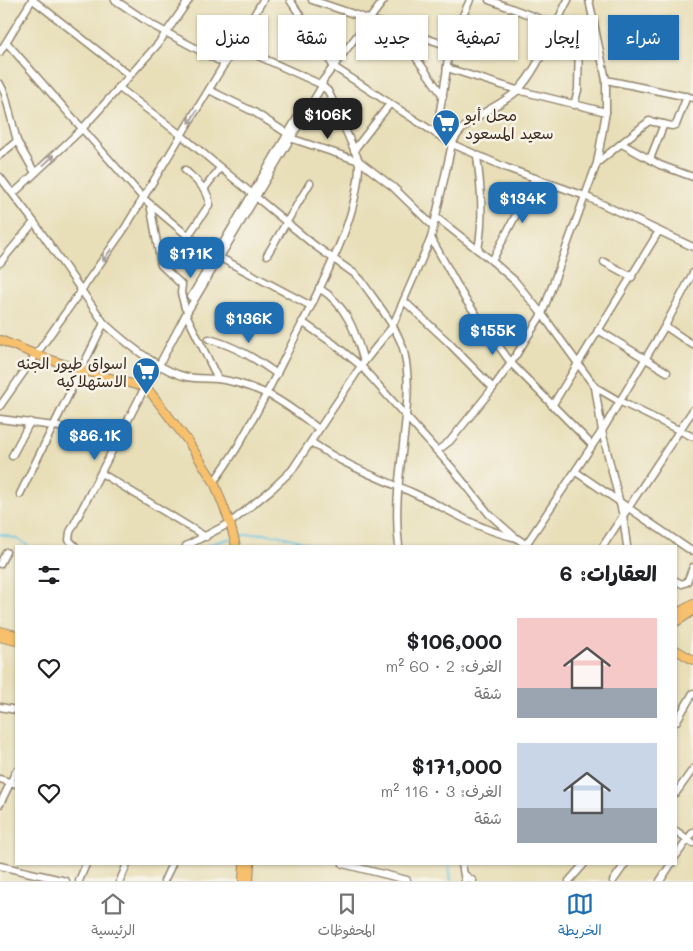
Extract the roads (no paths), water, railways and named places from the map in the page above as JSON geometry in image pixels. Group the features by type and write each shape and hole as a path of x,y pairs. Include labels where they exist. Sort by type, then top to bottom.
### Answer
{"main road":[{"path":"0,340 81,370 144,389 187,440 214,482 231,526 236,545"},
{"path":"677,613 693,604"},
{"path":"677,621 693,611"},
{"path":"0,632 15,635"},
{"path":"0,637 15,641"},
{"path":"677,651 693,660"},
{"path":"243,881 244,865"},
{"path":"249,881 250,865"}],"street":[{"path":"0,52 32,0 129,75"},
{"path":"116,0 146,21 225,64"},
{"path":"14,193 82,129 167,33 189,0"},
{"path":"254,15 263,0"},
{"path":"290,0 334,67 389,105 452,144 477,156 585,196 693,247"},
{"path":"312,0 321,1 358,15"},
{"path":"372,15 384,0"},
{"path":"463,15 470,0"},
{"path":"489,0 528,16"},
{"path":"560,15 568,0"},
{"path":"589,0 592,15"},
{"path":"74,545 69,540 69,536 185,311 289,136 322,84 356,37"},
{"path":"7,43 144,199 188,236 217,257 311,306"},
{"path":"437,451 450,441 492,388 511,363 542,314 597,163 606,112 606,80 598,44"},
{"path":"0,406 125,228 227,60"},
{"path":"214,482 242,439 267,394 311,306 333,260 351,211 358,184 359,161 331,97 322,84 268,60"},
{"path":"417,60 443,96"},
{"path":"436,134 448,60"},
{"path":"188,545 231,526 282,480 301,458 362,364 392,327 431,238 452,144 460,131 517,90 538,60"},
{"path":"574,105 578,90 579,60"},
{"path":"447,68 517,90 606,112"},
{"path":"597,163 649,121 676,125 690,97 606,80"},
{"path":"0,84 17,140 35,173"},
{"path":"118,87 182,135 333,260 349,269 361,280 392,327 403,348 407,376 406,416 398,487 399,545"},
{"path":"209,90 254,112 289,136 359,161 394,187 434,227"},
{"path":"354,150 389,105"},
{"path":"650,159 664,124"},
{"path":"0,155 17,140"},
{"path":"622,144 650,159 693,177"},
{"path":"477,156 482,193 482,221 478,250"},
{"path":"204,189 220,168"},
{"path":"185,170 204,189 210,199 209,205 188,236"},
{"path":"0,177 14,193 104,323 157,363 186,377 218,379 267,394 319,429"},
{"path":"492,261 535,178"},
{"path":"267,256 310,183"},
{"path":"150,204 161,265 182,285 181,293 185,311 218,379"},
{"path":"436,218 515,281 542,314 595,387 619,401 693,437"},
{"path":"0,263 34,222"},
{"path":"552,406 632,277 658,231"},
{"path":"431,238 465,299 511,363 592,445"},
{"path":"604,262 632,277"},
{"path":"527,545 602,431 665,326 693,273"},
{"path":"319,288 332,298 347,316 356,335 362,364"},
{"path":"404,301 492,388"},
{"path":"302,322 362,364 490,514 525,545"},
{"path":"20,494 104,323"},
{"path":"665,326 693,344"},
{"path":"598,330 667,372"},
{"path":"209,340 222,343 256,358 277,374"},
{"path":"595,387 602,431 623,516 627,545"},
{"path":"604,545 693,410"},
{"path":"0,419 30,422 118,438"},
{"path":"12,456 30,422"},
{"path":"311,442 346,464 398,487 485,530 515,537"},
{"path":"576,472 693,552"},
{"path":"101,473 206,537"},
{"path":"0,564 6,552"},
{"path":"677,582 682,584 687,582 693,567"},
{"path":"677,720 693,693"},
{"path":"1,710 15,710"},
{"path":"677,792 693,770"},
{"path":"0,779 13,783 0,804"},
{"path":"677,832 690,841"},
{"path":"677,855 690,841 693,832"},
{"path":"79,881 86,865"},
{"path":"120,881 127,865"},
{"path":"164,881 172,865"},
{"path":"347,865 407,880"},
{"path":"462,865 465,878 473,881"},
{"path":"569,881 583,865"},
{"path":"613,881 624,865"},
{"path":"660,881 670,865"},
{"path":"0,866 38,878 66,881"}],"waterway":[{"path":"0,534 17,539 27,545"},
{"path":"236,537 257,534 277,535 313,545"},
{"path":"208,545 231,538"},
{"path":"449,865 451,881"}],"place":[{"name":"محل أبو سعيد المسعود","path":"446,147"},
{"name":"اسواق طيور الجنه الاستهلاكيه","path":"146,395"}]}
